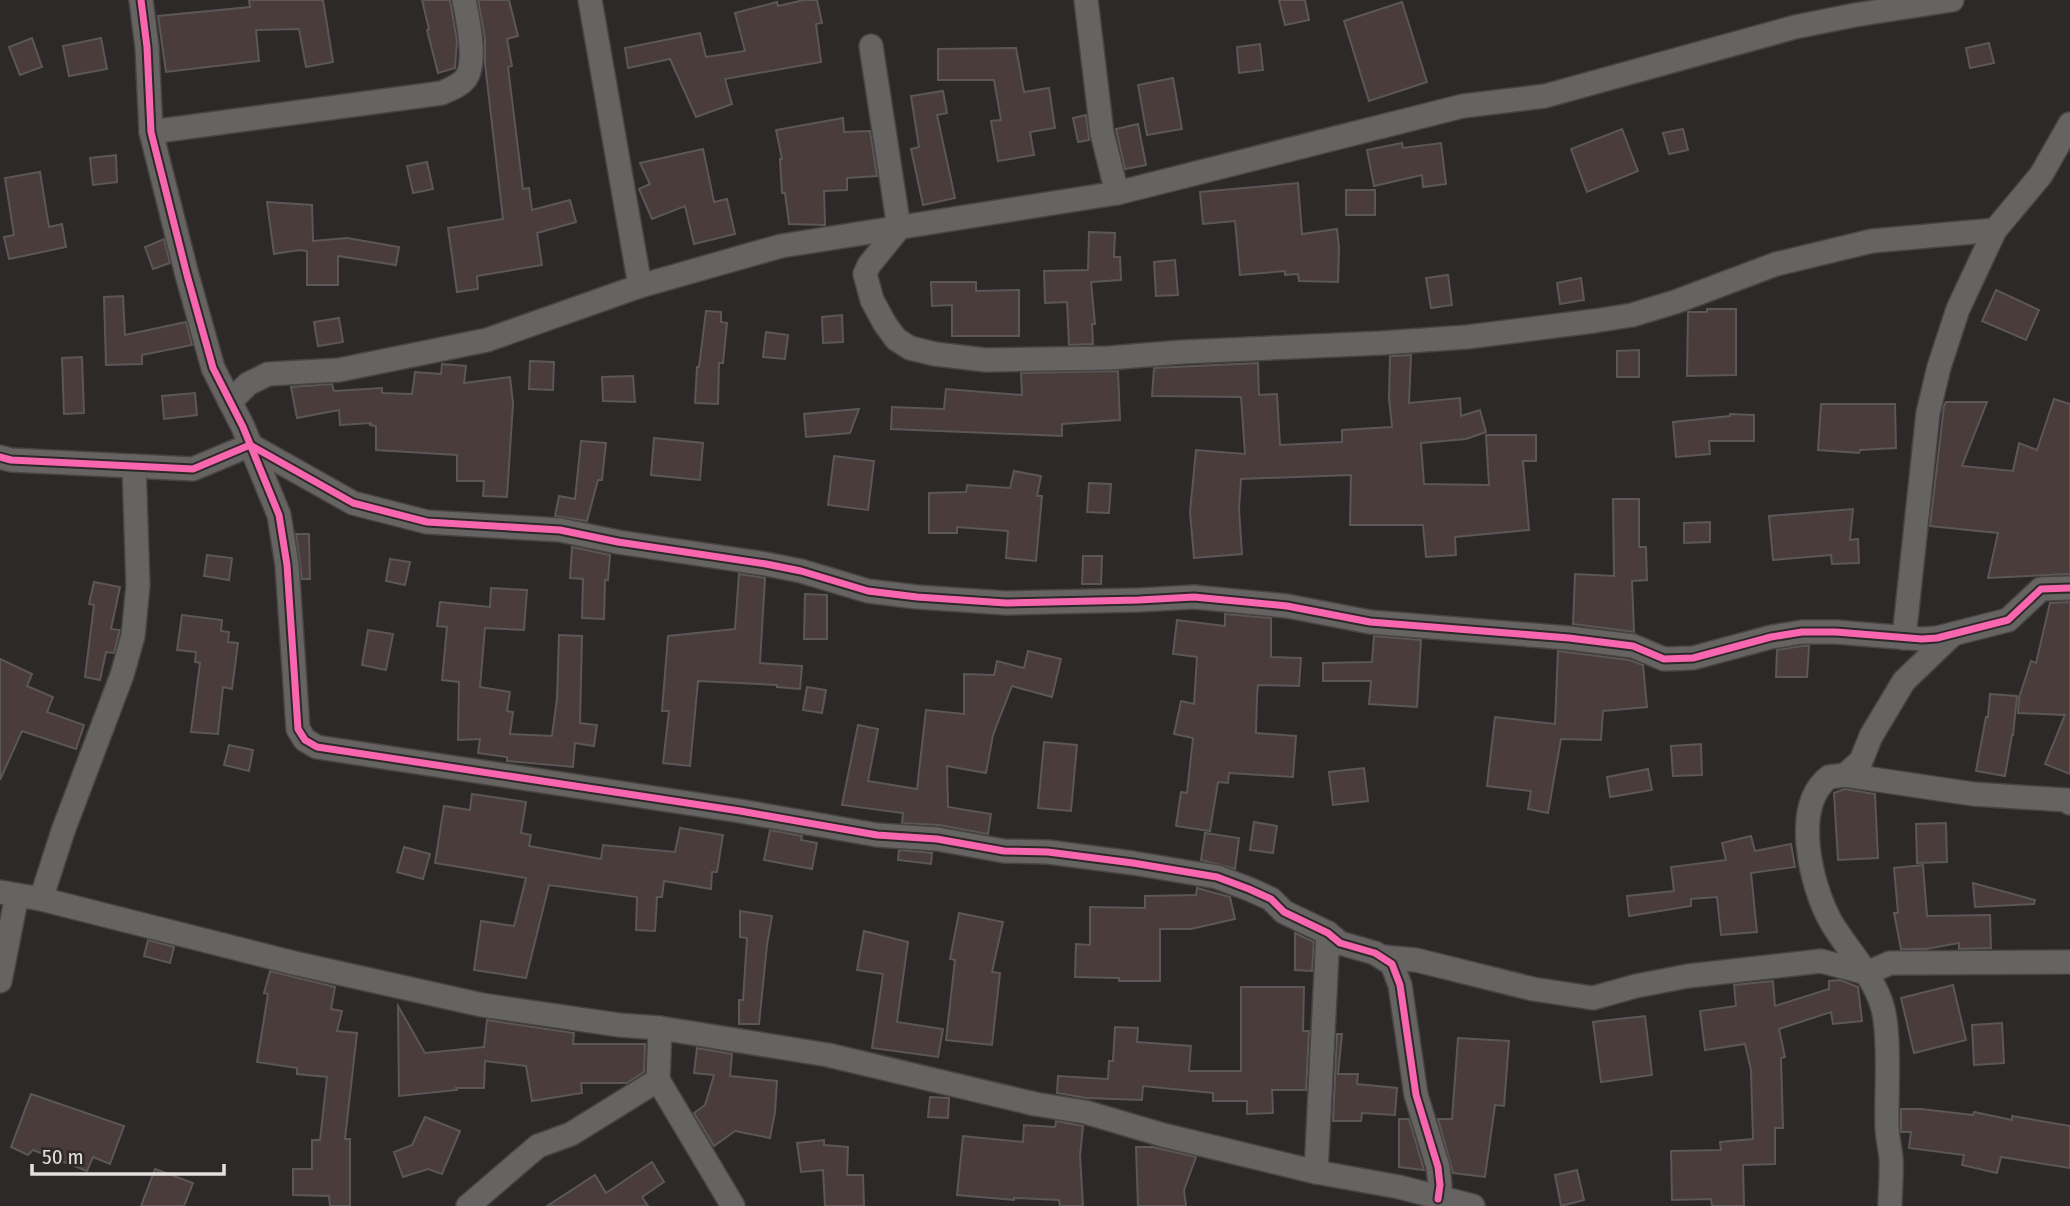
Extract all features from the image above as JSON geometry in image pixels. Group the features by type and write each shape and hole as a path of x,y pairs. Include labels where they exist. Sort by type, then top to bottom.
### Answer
{"street":[{"path":"141,0 147,47 151,132 213,368 250,445 279,515 287,565 298,729 305,740 317,747 740,811 877,835 937,839 1004,851 1048,852 1217,877 1270,899 1284,912 1328,933 1340,943 1384,957 1416,960 1533,989 1593,998 1688,976 1821,961 1867,973 1890,963 2070,962"},
{"path":"151,132 442,93 458,86 469,72 471,55 464,0"},
{"path":"590,0 640,286"},
{"path":"1086,0 1102,133 1116,193"},
{"path":"230,402 248,384 268,374 338,370 487,340 640,286 781,246 1116,193 1463,106 1545,96 1795,27 1856,7 1952,0"},
{"path":"871,46 899,228 869,265 865,274 872,300 896,339 910,348 935,354 986,360 1109,358 1381,343 1530,330 1632,315 1675,302 1776,264 1872,242 1995,230"},
{"path":"1904,638 1928,413 1939,367 1958,309 1995,230 2041,175 2070,124"},
{"path":"250,445 353,503 428,522 560,530 618,542 766,564 801,571 868,591 1006,603 1194,597 1287,606 1370,622 1569,638 1633,646 1664,659 1693,658 1771,637 1802,632 1922,639 1952,635 2008,620 2041,589 2070,588"},
{"path":"0,457 11,460 193,469 250,445"},
{"path":"41,899 63,831 122,675 133,636 138,585 134,466"},
{"path":"1845,775 1861,761 1871,736 1904,681 1952,635"},
{"path":"1890,1206 1891,1158 1887,1129 1885,1017 1867,973 1824,906 1808,845 1807,825 1815,791 1829,777 1845,775 1973,794 2070,803"},
{"path":"0,981 8,893 482,1005 778,1046 906,1072 1035,1104 1086,1112 1163,1135 1315,1172 1399,1187 1473,1206"},
{"path":"1315,1172 1328,933"},
{"path":"1384,957 1398,974 1416,1095 1438,1167 1438,1199"},
{"path":"660,1028 658,1080 733,1206"},
{"path":"468,1206 537,1146 571,1134 658,1080"}],"building":[{"path":"249,0 323,0 333,62 306,67 299,29 256,30 259,61 166,72 158,16 250,7"},
{"path":"422,0 450,0 457,41 455,68 438,73"},
{"path":"478,0 509,0 518,36 507,39 512,66 508,67 523,189 529,188 532,210 570,200 576,222 537,233 542,265 477,276 478,289 457,292 448,228 503,219 485,64 485,38"},
{"path":"817,0 822,23 816,24 821,62 725,79 732,104 696,117 670,59 628,68 625,48 700,33 706,57 745,51 735,13 777,2 778,6"},
{"path":"1279,0 1305,0 1309,20 1285,25"},
{"path":"1402,2 1427,82 1369,101 1344,21"},
{"path":"32,38 42,67 20,75 9,47"},
{"path":"101,38 107,69 69,76 63,46"},
{"path":"1989,43 1994,63 1970,68 1966,48"},
{"path":"1260,44 1263,70 1239,73 1237,47"},
{"path":"1016,48 1024,92 1049,88 1055,128 1030,132 1034,155 998,161 991,121 1001,120 994,80 938,80 938,49"},
{"path":"1173,78 1182,129 1147,135 1138,85"},
{"path":"943,91 947,113 937,115 955,198 923,205 911,149 919,147 911,96"},
{"path":"1086,115 1089,140 1078,142 1073,118"},
{"path":"843,118 844,132 870,131 877,176 847,178 847,190 824,191 825,225 789,224 785,193 782,193 782,159 776,130"},
{"path":"1138,124 1146,165 1125,169 1116,129"},
{"path":"1622,129 1638,171 1587,192 1571,149"},
{"path":"1683,129 1688,150 1669,154 1663,133"},
{"path":"1402,143 1403,148 1441,143 1446,184 1423,187 1422,175 1374,186 1367,150"},
{"path":"703,149 714,202 727,199 735,234 694,244 685,206 652,219 639,189 650,184 640,163"},
{"path":"116,155 117,182 93,185 90,158"},
{"path":"427,162 433,189 413,193 407,166"},
{"path":"40,172 49,227 62,224 66,247 9,259 4,237 14,235 5,178"},
{"path":"1298,183 1302,234 1337,229 1338,282 1299,281 1298,274 1285,275 1285,271 1240,275 1235,221 1203,224 1200,192"},
{"path":"1346,190 1375,190 1375,215 1346,215"},
{"path":"267,202 312,205 313,241 347,238 399,247 396,265 338,256 338,285 307,285 307,251 274,254"},
{"path":"1089,232 1115,233 1114,257 1120,257 1121,280 1091,282 1095,324 1092,324 1093,344 1069,345 1067,302 1045,303 1044,271 1088,270"},
{"path":"164,239 170,263 153,269 145,247"},
{"path":"1175,260 1178,295 1156,296 1154,262"},
{"path":"1448,275 1452,305 1431,308 1426,278"},
{"path":"1581,278 1584,300 1560,304 1557,283"},
{"path":"931,282 976,282 976,291 1019,290 1019,336 952,336 952,305 932,306"},
{"path":"1996,290 2039,310 2026,340 1982,321"},
{"path":"123,296 125,335 186,322 192,345 142,355 142,364 106,365 104,297"},
{"path":"1707,309 1736,309 1736,375 1687,376 1688,312 1707,312"},
{"path":"706,311 721,312 721,322 727,323 723,363 719,363 718,404 695,403 697,367"},
{"path":"842,315 843,342 823,343 822,317"},
{"path":"339,318 343,342 318,346 314,322"},
{"path":"766,332 788,335 785,359 763,357"},
{"path":"1639,350 1639,377 1617,377 1617,351"},
{"path":"1411,355 1409,403 1460,398 1461,416 1480,410 1486,432 1466,439 1421,443 1424,484 1489,485 1486,435 1536,435 1536,461 1523,461 1529,530 1455,537 1456,555 1426,557 1423,525 1350,525 1351,475 1241,479 1239,509 1242,554 1194,558 1190,512 1196,450 1245,454 1241,397 1152,396 1154,368 1258,363 1259,395 1277,394 1280,445 1342,442 1342,430 1392,427 1389,398 1390,356"},
{"path":"82,357 84,413 64,414 62,358"},
{"path":"530,361 554,362 553,390 529,389"},
{"path":"442,364 466,366 464,383 510,377 513,403 507,497 483,496 484,481 457,481 457,455 376,450 376,426 370,425 371,423 340,425 339,410 297,418 291,387 332,384 334,391 382,388 382,393 412,394 415,372 441,374"},
{"path":"1118,371 1120,420 1062,424 1062,436 891,429 892,407 944,409 946,389 1022,395 1021,373"},
{"path":"633,376 635,402 603,401 602,377"},
{"path":"195,393 197,415 164,419 162,396"},
{"path":"2054,399 2070,404 2070,574 1988,578 1998,533 1930,526 1944,406 1946,402 1987,402 1962,466 2013,471 2019,443 2037,450"},
{"path":"1821,404 1895,404 1896,448 1860,450 1859,453 1818,450"},
{"path":"859,409 850,433 806,437 804,414"},
{"path":"1730,414 1754,415 1754,441 1709,441 1710,454 1676,457 1673,422"},
{"path":"654,438 703,443 700,480 651,475"},
{"path":"581,441 606,443 602,480 598,480 587,521 555,516 559,496 575,499"},
{"path":"834,456 874,461 868,510 828,505"},
{"path":"1014,471 1041,476 1037,496 1042,496 1036,561 1006,558 1008,531 957,527 957,533 929,533 929,493 966,492 967,485 1010,488"},
{"path":"1089,483 1111,484 1109,513 1087,512"},
{"path":"1613,499 1639,499 1639,547 1646,547 1647,580 1632,581 1634,632 1573,624 1575,574 1614,576"},
{"path":"1853,509 1850,540 1858,539 1859,563 1832,564 1831,555 1773,560 1769,516"},
{"path":"1710,522 1710,542 1684,543 1684,523"},
{"path":"296,534 309,534 310,579 302,579"},
{"path":"572,547 610,555 608,580 605,580 604,619 582,618 583,579 570,578"},
{"path":"207,555 232,558 229,580 204,576"},
{"path":"1083,556 1102,556 1101,584 1082,584"},
{"path":"390,559 410,562 405,585 386,581"},
{"path":"739,574 765,578 760,663 802,666 800,689 777,685 698,681 690,766 663,763 669,711 662,711 668,636 735,629"},
{"path":"94,582 120,587 111,629 120,630 114,653 106,652 100,680 85,677 94,605 89,604"},
{"path":"491,588 527,590 524,630 485,628 480,687 510,692 507,711 513,712 510,734 552,736 557,698 559,635 582,636 580,723 597,725 594,746 575,743 573,767 507,761 507,757 478,753 480,739 458,740 459,682 442,680 447,627 437,626 440,602 490,607"},
{"path":"805,594 827,595 827,639 804,639"},
{"path":"2070,602 2070,774 2045,764 2065,715 2018,713 2019,698 2031,661 2036,663 2050,603"},
{"path":"1225,614 1271,618 1271,657 1301,658 1299,686 1258,685 1257,695 1256,733 1296,736 1293,777 1229,773 1228,783 1218,782 1210,831 1176,826 1181,792 1187,793 1193,738 1174,734 1181,701 1194,704 1197,657 1173,654 1177,620 1225,626"},
{"path":"182,615 222,620 221,631 229,632 228,642 238,643 232,689 223,687 218,734 191,732 200,663 195,662 196,652 177,650"},
{"path":"368,630 393,634 386,670 362,665"},
{"path":"1374,636 1421,640 1417,707 1369,704 1371,681 1323,681 1323,663 1372,662"},
{"path":"1809,646 1807,677 1776,677 1777,650"},
{"path":"1028,651 1061,659 1052,697 1012,686 993,735 986,773 947,766 948,807 991,814 988,834 939,825 902,823 903,813 842,805 858,725 878,729 868,781 917,789 926,710 964,714 964,674 994,675 997,661 1024,668"},
{"path":"1558,651 1629,660 1643,665 1647,707 1603,711 1601,740 1561,739 1548,813 1528,809 1531,791 1487,786 1495,717 1555,724"},
{"path":"0,659 32,674 27,686 53,697 47,712 84,725 76,749 22,731 0,780"},
{"path":"807,687 826,690 822,713 803,710"},
{"path":"1990,694 2017,696 2005,776 1976,771 1988,717"},
{"path":"1044,742 1077,745 1071,811 1038,808"},
{"path":"1701,744 1702,775 1673,776 1671,746"},
{"path":"229,745 253,750 249,771 224,765"},
{"path":"1364,768 1368,801 1333,805 1329,772"},
{"path":"1648,769 1652,790 1610,797 1607,777"},
{"path":"1845,789 1875,794 1878,858 1838,860 1834,793"},
{"path":"472,794 526,802 521,833 531,835 529,846 601,859 603,845 675,852 680,828 723,835 717,872 712,872 711,889 664,881 662,897 657,897 655,931 636,930 637,897 549,885 526,978 474,970 481,921 514,926 526,878 435,863 444,806 470,810"},
{"path":"1254,822 1277,826 1273,853 1250,850"},
{"path":"1946,823 1947,862 1917,863 1916,824"},
{"path":"770,830 802,836 801,840 817,843 812,869 764,860"},
{"path":"1205,833 1239,838 1235,869 1201,860"},
{"path":"1751,836 1755,851 1791,844 1795,867 1751,873 1757,932 1721,935 1717,897 1691,899 1691,906 1629,916 1627,896 1674,891 1671,867 1726,860 1722,843"},
{"path":"404,847 430,854 423,879 397,872"},
{"path":"899,850 932,853 931,864 898,860"},
{"path":"1923,865 1927,916 1990,915 1991,948 1959,949 1959,943 1926,949 1901,949 1894,913 1898,913 1894,868"},
{"path":"1973,883 2035,900 2034,904 1975,907"},
{"path":"1197,888 1230,897 1235,919 1191,929 1160,929 1160,981 1075,977 1076,944 1090,945 1090,907 1145,908 1145,896 1196,895"},
{"path":"740,911 772,916 759,1024 739,1024 739,1000 743,1000 747,938 740,937"},
{"path":"959,913 1003,922 992,972 1000,973 992,1045 946,1040 955,960 950,959"},
{"path":"864,931 908,942 897,1022 943,1029 938,1057 872,1048 883,974 857,970"},
{"path":"1295,933 1314,942 1312,971 1295,970"},
{"path":"148,940 174,947 170,963 144,956"},
{"path":"270,971 335,987 331,1009 342,1011 337,1031 357,1033 345,1139 350,1139 350,1206 330,1206 329,1196 293,1195 293,1169 312,1169 312,1140 320,1140 327,1077 297,1074 297,1068 257,1062 268,994 264,993"},
{"path":"1840,980 1858,987 1862,1021 1833,1024 1831,1012 1779,1029 1785,1057 1781,1058 1783,1128 1775,1128 1775,1164 1743,1165 1744,1206 1712,1206 1711,1199 1672,1200 1671,1151 1721,1150 1720,1142 1753,1139 1751,1070 1745,1044 1705,1050 1700,1011 1736,1006 1734,985 1773,981 1775,1006 1829,989 1829,981"},
{"path":"1953,985 1966,1040 1914,1053 1901,998"},
{"path":"1241,987 1304,987 1303,1031 1309,1031 1306,1090 1272,1090 1273,1113 1247,1114 1247,1101 1213,1101 1213,1093 1143,1086 1142,1100 1086,1098 1057,1093 1058,1076 1108,1079 1109,1061 1113,1061 1115,1027 1138,1028 1137,1042 1191,1046 1189,1071 1241,1071"},
{"path":"398,1006 425,1053 484,1047 487,1020 574,1033 573,1044 645,1044 644,1072 627,1083 581,1083 582,1093 532,1101 526,1066 485,1061 484,1088 456,1088 457,1090 399,1096"},
{"path":"1645,1016 1652,1075 1601,1082 1593,1022"},
{"path":"2002,1023 2004,1063 1974,1065 1972,1025"},
{"path":"1337,1034 1342,1034 1338,1074 1358,1074 1357,1084 1397,1088 1395,1115 1362,1113 1361,1121 1333,1121"},
{"path":"1458,1038 1509,1041 1504,1106 1495,1105 1485,1177 1453,1173 1438,1119 1452,1119"},
{"path":"697,1048 732,1054 730,1076 777,1081 770,1138 735,1131 714,1146 694,1113 705,1105 714,1075 694,1073"},
{"path":"31,1094 124,1126 110,1164 93,1157 87,1171 33,1150 28,1155 11,1147"},
{"path":"930,1097 949,1098 948,1118 928,1117"},
{"path":"1901,1109 1973,1115 1974,1112 2012,1120 2012,1116 2070,1126 2070,1168 2001,1157 1997,1173 1962,1165 1964,1155 1909,1148 1911,1132 1901,1132"},
{"path":"425,1117 460,1131 442,1174 428,1169 403,1177 394,1152 412,1145"},
{"path":"1399,1119 1409,1119 1424,1170 1399,1167"},
{"path":"1056,1121 1083,1126 1080,1156 1083,1206 1060,1206 1059,1200 1014,1200 957,1195 963,1136 1023,1142 1024,1125 1055,1127"},
{"path":"824,1140 824,1145 848,1147 847,1175 863,1175 864,1206 825,1206 823,1170 801,1172 797,1143"},
{"path":"1136,1147 1153,1147 1196,1157 1184,1190 1186,1206 1138,1206"},
{"path":"652,1162 664,1182 642,1197 648,1206 547,1206 595,1175 606,1193"},
{"path":"155,1169 193,1183 184,1206 141,1206"},
{"path":"1577,1170 1584,1200 1561,1206 1555,1175"}],"cycle path":[{"path":"141,0 147,47 151,132 187,275 213,368 243,427 279,515 287,565 298,729 305,740 317,747 740,811 877,835 937,839 1004,851 1048,852 1133,863 1217,877 1249,889 1271,899 1284,912 1328,933 1340,943 1375,953 1392,964 1400,985 1416,1095 1438,1167 1438,1199"},
{"path":"0,457 11,460 193,469 250,445 353,503 427,522 560,530 618,542 766,564 801,571 868,591 1006,603 1194,597 1287,606 1370,622 1569,638 1633,646 1664,659 1693,658 1771,637 1802,632 1937,638 2008,620 2041,589 2070,588"}]}
